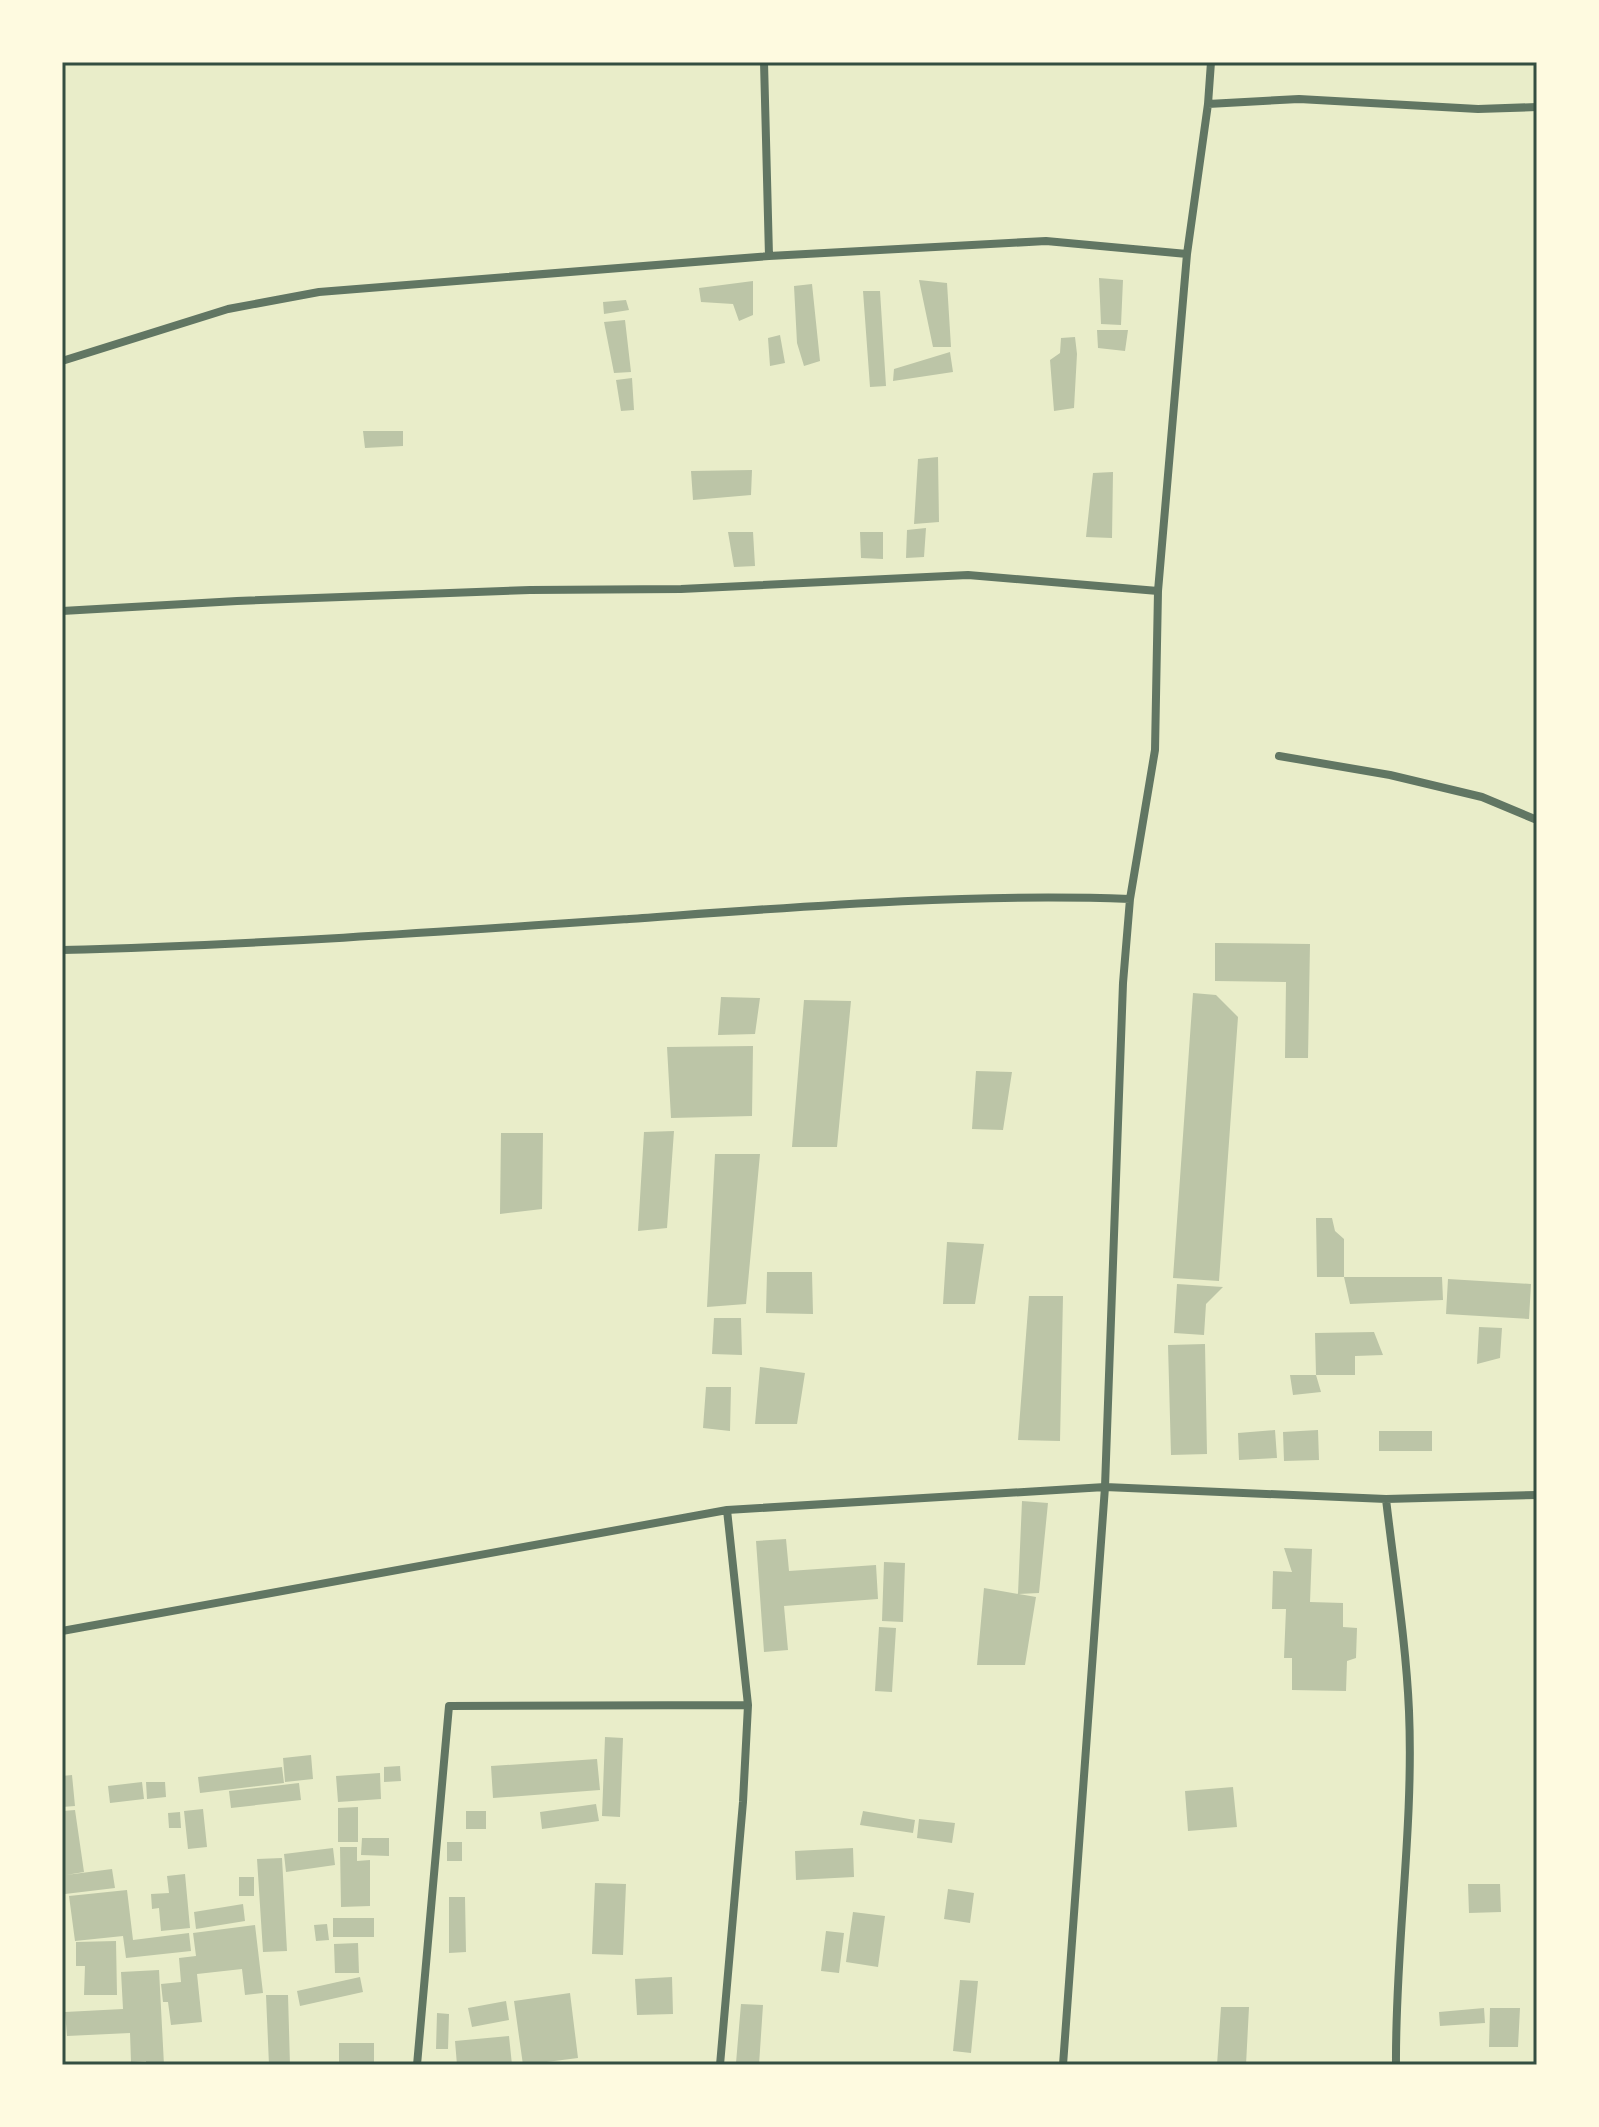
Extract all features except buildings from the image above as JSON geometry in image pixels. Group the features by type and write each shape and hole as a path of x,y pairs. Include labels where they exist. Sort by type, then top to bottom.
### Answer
{"street":[{"path":"764,62 769,256"},
{"path":"1063,2065 1105,1487 1123,983 1130,899 1155,750 1158,591 1187,254 1211,62"},
{"path":"1208,104 1299,99 1478,109 1537,107"},
{"path":"62,361 228,309 319,292 769,256 1046,241 1187,254"},
{"path":"62,611 237,601 530,590 681,589 968,575 1158,591"},
{"path":"1279,756 1390,775 1482,797 1537,820"},
{"path":"62,950 330,940 974,898 1130,899"},
{"path":"62,1631 727,1510 1105,1487 1386,1499 1537,1495"},
{"path":"1386,1499 1409,1710 1396,2065"},
{"path":"720,2065 743,1802 748,1705 727,1510"},
{"path":"417,2065 449,1706 748,1705"}]}
